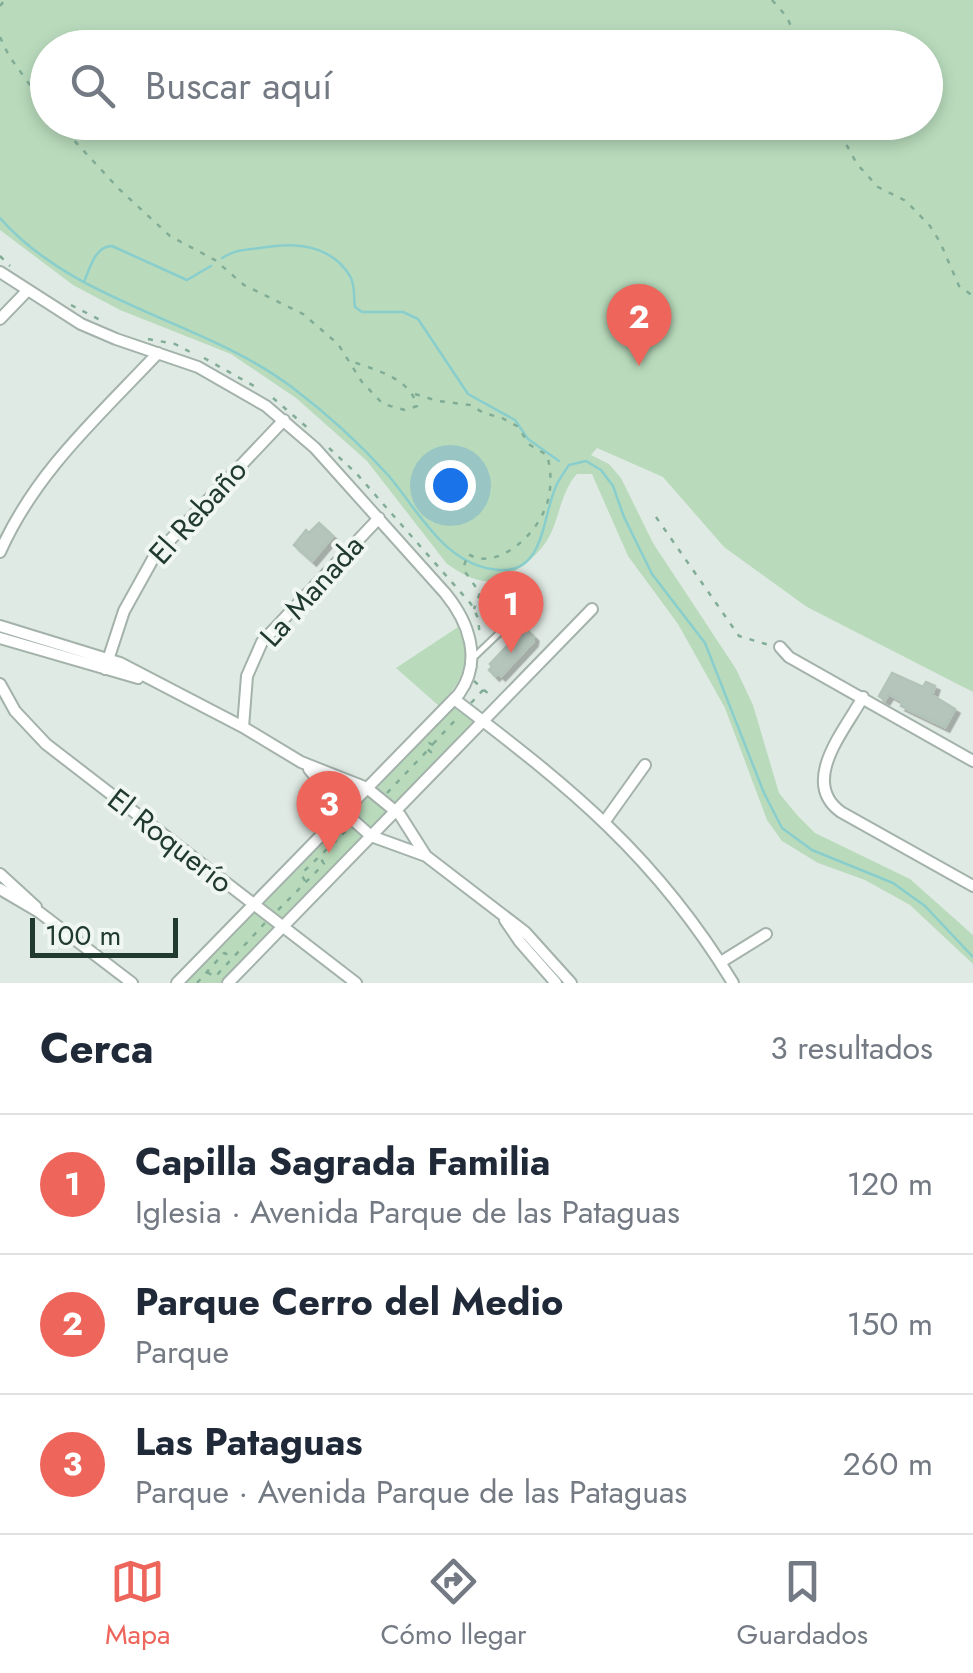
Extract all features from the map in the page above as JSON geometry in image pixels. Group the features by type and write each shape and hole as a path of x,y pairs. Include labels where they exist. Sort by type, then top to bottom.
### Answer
{"street":[{"path":"0,272 96,331 228,382 284,420 379,518 457,609 469,637 469,678 454,699 177,983"},
{"path":"0,319 28,290"},
{"path":"0,552 22,508 55,462 158,353"},
{"name":"El Rebaño","path":"107,664 131,596 154,557 284,420"},
{"name":"La Manada","path":"243,727 247,676 262,642 379,518"},
{"path":"228,983 592,609"},
{"path":"0,626 146,680 243,727 301,762 366,788 396,811 426,856 532,939 571,983"},
{"path":"0,638 107,664"},
{"path":"780,646 788,656 973,761"},
{"name":"El Roquerío","path":"0,684 15,711 37,736 356,983"},
{"path":"863,698 824,769 823,787 828,799 842,812 973,886"},
{"path":"454,699 605,821 664,884 733,983"},
{"path":"301,762 344,812 372,836 426,856"},
{"path":"605,821 645,765"},
{"path":"0,874 40,912 132,983"},
{"path":"0,889 40,912"},
{"path":"504,919 556,983"},
{"path":"720,962 766,934"}],"lane":[{"path":"472,660 518,615"}],"path":[{"path":"0,6 4,0"},
{"path":"772,0 792,30"},
{"path":"0,37 30,85"},
{"path":"74,140 170,236 215,260 244,285 304,314 338,344 348,360 382,404 404,410 417,406 414,394 405,384 348,360"},
{"path":"844,140 857,164 878,187 906,201 930,226 959,286 973,296"},
{"path":"414,394 470,404 484,414 502,418 517,426 530,445 547,455 550,481 545,510 533,528 492,560 478,560 468,554 462,564 467,577 479,588 480,598 474,609"},
{"path":"656,516 739,636 758,644 780,646"},
{"path":"469,678 500,704"},
{"path":"381,800 427,751 434,750 434,744 484,689"},
{"path":"306,882 302,874 355,822"},
{"path":"197,983 224,954 232,957"}],"green space":[{"path":"0,0 973,0 973,692 807,607 724,547 663,477 597,448 591,455 609,464 621,478 653,543 736,669 753,705 779,793 815,833 910,879 973,935 973,964 910,905 865,880 818,863 782,841 767,820 725,708 678,624 628,556 592,474 577,474 571,481 548,539 523,565 491,581 468,576 447,564 367,461 296,398 231,354 120,310 73,285 0,230"},
{"path":"458,627 465,651 463,670 439,706 396,668"},
{"path":"453,707 475,723 221,983 184,983"}],"building":[{"path":"319,523 333,536 312,561 294,545 306,530 309,533"},
{"path":"527,630 534,637 533,642 501,676 495,676 489,670 490,664 521,631"},
{"path":"892,673 923,687 926,682 935,686 932,695 955,709 945,727 901,706 903,702 889,694 885,700 879,696"}],"waterway":[{"path":"0,218 65,272 220,345 293,388 377,463 435,535 464,559 481,567 500,570 526,562 540,539 552,496 569,465 586,461 601,470 613,486 652,574 705,643 764,793 782,828 812,850 893,883 925,906 973,957"},
{"path":"222,258 233,252 290,245 313,248 334,258 352,280 355,307 362,312 403,312 418,319 468,394 515,420 528,439 559,461"},
{"path":"84,282 97,254 112,246 187,280 211,266"}],"place":[{"name":"Parque Cerro del Medio","path":"639,366"},
{"name":"Capilla Sagrada Familia","path":"511,653"},
{"name":"Las Pataguas","path":"329,853"}]}
